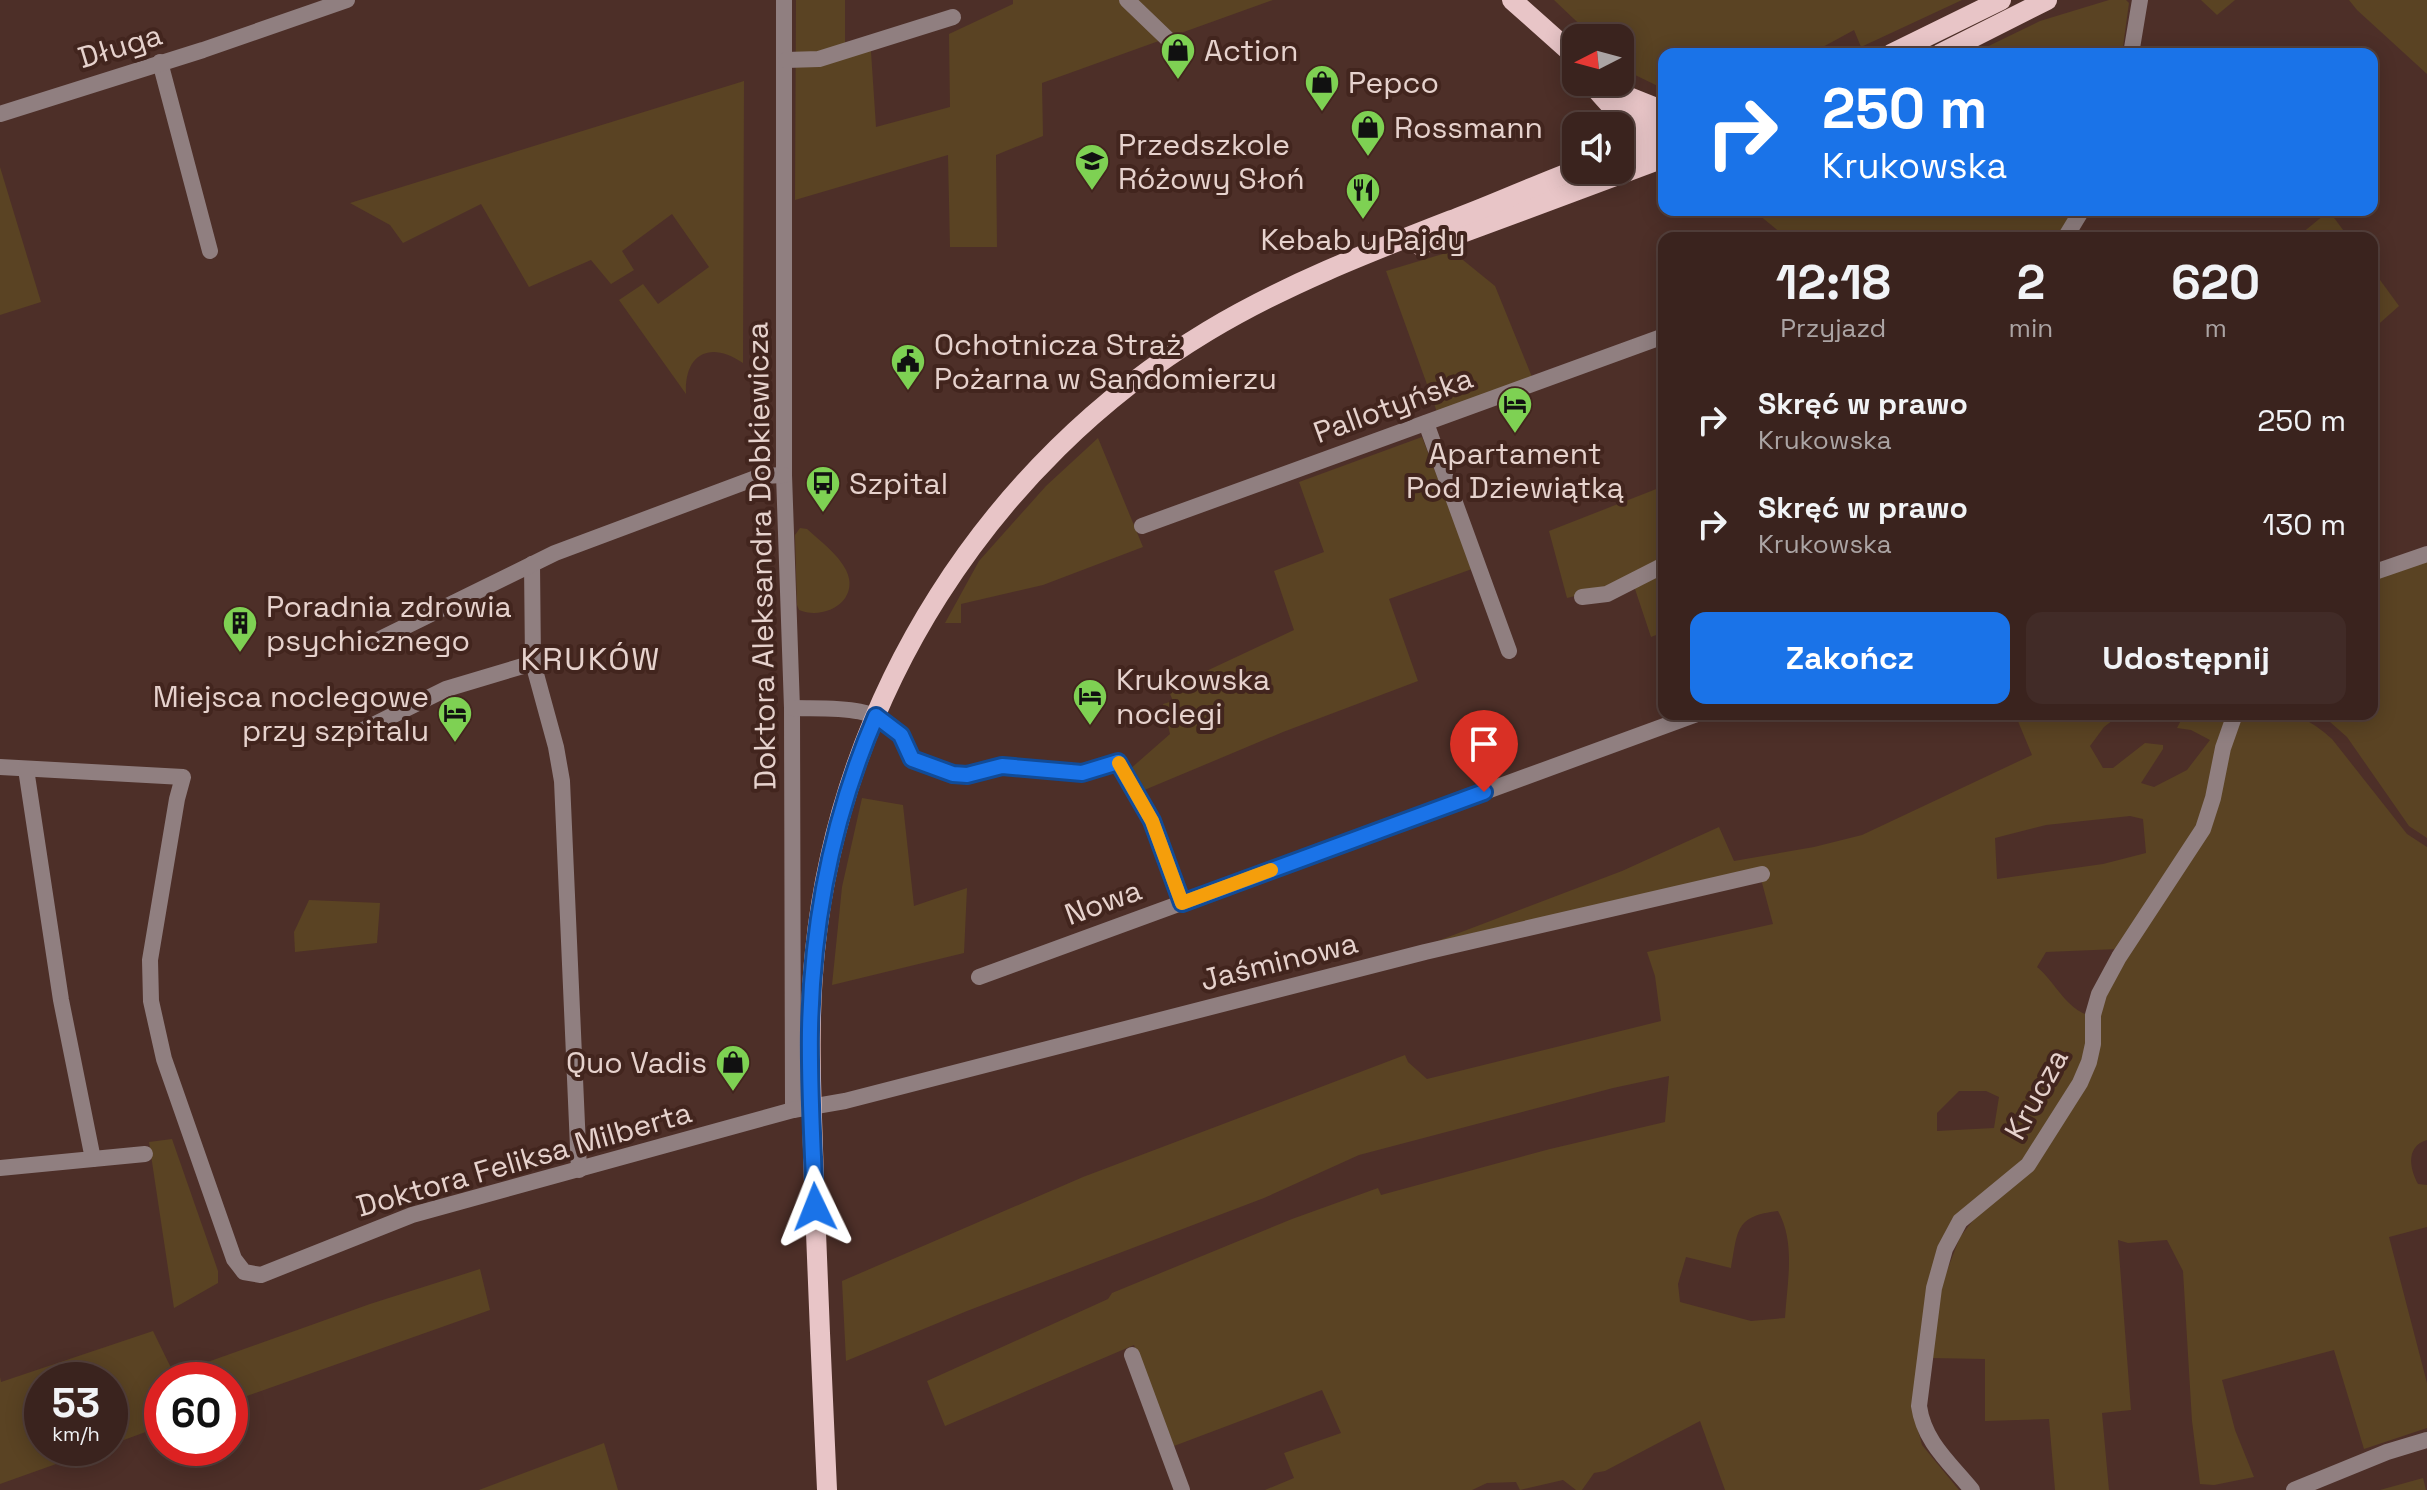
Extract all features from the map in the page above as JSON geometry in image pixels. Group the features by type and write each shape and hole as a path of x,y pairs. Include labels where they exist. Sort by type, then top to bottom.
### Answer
{"main road":[{"path":"1512,0 1562,45"},
{"path":"1903,48 2001,0"},
{"path":"1952,48 2047,0"},
{"path":"1553,38 1562,49"},
{"path":"1615,102 1658,110"},
{"path":"1615,102 1658,143"},
{"path":"1634,151 1658,147"},
{"path":"1353,261 1465,232 1637,168 1658,148"},
{"path":"827,1490 802,1109 811,994 823,895 839,818 876,716 909,644 954,571 992,520 1055,449 1110,400 1198,337 1270,296 1382,246 1562,175"}],"street":[{"name":"Długa","path":"0,114 347,0"},
{"name":"Doktora Aleksandra Dobkiewicza","path":"784,0 784,475 802,1109"},
{"path":"1127,0 1178,49"},
{"path":"2132,48 2140,0"},
{"path":"786,60 814,60 953,17"},
{"path":"160,62 210,251"},
{"name":"Pallotyńska","path":"1142,526 1658,338"},
{"path":"1426,423 1509,651"},
{"path":"376,641 532,564 727,488 761,476 784,475"},
{"path":"2378,571 2427,554"},
{"path":"532,564 533,663 562,781 579,1170"},
{"path":"1582,597 1607,594 1658,568"},
{"path":"349,737 446,689 533,663"},
{"path":"792,708 846,709 876,716 901,735 912,759 953,774 967,775 1002,766 1082,773 1118,762 1152,821 1182,903"},
{"name":"Nowa","path":"979,977 1681,720"},
{"name":"Krucza","path":"1969,1486 1932,1443 1921,1419 1919,1406 1934,1288 1945,1249 1960,1221 2028,1165 2080,1083 2093,1044 2093,1015 2099,994 2119,957 2203,829 2233,720"},
{"path":"0,767 26,769 61,1000 93,1159"},
{"name":"Doktora Feliksa Milberta","path":"26,769 183,777 150,960 151,1001 164,1059 238,1267 244,1272 261,1275 412,1215 802,1109"},
{"name":"Jaśminowa","path":"802,1109 845,1101 1425,952 1762,874"},
{"path":"0,1168 145,1154"},
{"path":"1132,1355 1182,1490"},
{"path":"2294,1490 2387,1452 2427,1440"}],"shaded area":[{"path":"796,0 845,0 845,43 870,37 876,127 950,107 949,34 1013,4 1013,0 1273,0 1042,83 1043,136 996,155 997,247 950,247 948,155 795,200"},
{"path":"1554,0 1962,0 1861,47 1854,30 1821,48 1658,48 1658,86 1634,74 1634,24 1579,24"},
{"path":"2109,0 2126,0 2129,3 2123,48 1984,48 2040,21"},
{"path":"2201,0 2235,0 2217,15"},
{"path":"2349,0 2427,0 2427,74 2357,10"},
{"path":"744,81 743,363 720,353 701,355 689,369 686,394 619,300 643,284 658,304 709,267 672,214 622,251 634,270 611,284 591,260 529,287 481,204 403,243 390,225 350,203"},
{"path":"0,167 41,302 0,315"},
{"path":"1760,216 2070,216 2060,232 1780,232"},
{"path":"2323,216 2333,216 2345,232 2303,232"},
{"path":"1456,250 1463,260 1495,286 1532,377 1437,412 1386,271"},
{"path":"2378,277 2399,306 2378,325"},
{"path":"1422,437 1472,569 1389,599 1418,681 1283,732 1142,791 1129,770 1170,734 1163,704 1173,701 1168,689 1294,630 1274,571 1324,552 1299,482"},
{"path":"1098,438 1143,547 1043,585 961,604 961,623 945,623 979,561 1046,486"},
{"path":"1658,488 1658,561 1608,588 1567,598 1549,531"},
{"path":"800,528 807,529 838,559 849,581 845,599 819,613 799,610 797,605 795,535"},
{"path":"2427,558 2427,838 2409,826 2347,737 2328,720 2378,720 2378,576"},
{"path":"1658,574 1658,634 1651,637 1634,586"},
{"path":"2017,720 2113,720 2090,746 2103,768 2113,768 2145,743 2163,745 2141,783 2154,787 2187,770 2210,740 2191,730 2177,728 2181,720 2229,720 2200,823 2118,949 2046,952 2037,967 2067,1001 2090,1016 2086,1063 2027,1161 1945,1235 1913,1411 1922,1445 1959,1490 1725,1490 1700,1421 1605,1471 1594,1473 1582,1490 1576,1490 1563,1480 1520,1490 1516,1482 1487,1483 1472,1490 1265,1490 1294,1478 1284,1453 1341,1433 1322,1390 1174,1446 1134,1345 945,1426 927,1381 1108,1299 1112,1293 1292,1219 1378,1188 1381,1195 1550,1149 1665,1122 1669,1076 1359,1155 1264,1198 967,1311 846,1361 842,1281 1083,1177 1405,1055 1408,1062 1427,1079 1661,1021 1655,976 1647,952 1773,924 1761,879 1435,942 1622,871 1719,827 1734,861 1862,835 2032,755","holes":["2130,816 2143,819 2146,853 2103,864 1997,879 1995,838 2046,825","1959,1091 1986,1091 1999,1097 1994,1128 1937,1131 1937,1113","1778,1211 1784,1223 1789,1250 1785,1318 1751,1321 1680,1302 1678,1284 1686,1257 1731,1268 1741,1227 1754,1217"]},
{"path":"2239,720 2305,720 2320,729 2332,739 2407,834 2427,847 2427,1140 2415,1147 2411,1158 2418,1184 2427,1185 2427,1227 2389,1237 2427,1383 2427,1428 2364,1449 2334,1350 2222,1380 2235,1430 2254,1477 2214,1485 2200,1484 2192,1421 2183,1271 2167,1240 2128,1243 2118,1240 2131,1410 2102,1413 2109,1490 2055,1490 2049,1419 1985,1421 1985,1359 1931,1358 1939,1291 1960,1237 1978,1214 2016,1184 2073,1102 2098,1004 2175,883"},
{"path":"862,798 903,805 914,906 967,888 964,953 832,985 842,887"},
{"path":"309,900 380,903 377,943 295,952 294,932"},
{"path":"172,1139 218,1271 218,1283 174,1308 149,1142"},
{"path":"480,1269 490,1310 248,1396 248,1362 208,1362 370,1304"},
{"path":"153,1331 168,1362 144,1362 144,1433 128,1438 128,1362 61,1362"},
{"path":"24,1374 24,1466 50,1466 0,1484 0,1377 1,1382"},
{"path":"604,1443 618,1490 479,1490"},
{"path":"2423,1478 2426,1490 2380,1490"}],"slow traffic":[{"path":"1119,763 1152,821 1182,903 1271,870"}],"place":[{"name":"Action","path":"1178,81"},
{"name":"Pepco","path":"1322,113"},
{"name":"Rossmann","path":"1368,158"},
{"name":"Przedszkole Różowy Słoń","path":"1092,192"},
{"name":"Kebab u Pajdy","path":"1363,221"},
{"name":"Ochotnicza Straż Pożarna w Sandomierzu","path":"908,392"},
{"name":"Apartament Pod Dziewiątką","path":"1515,435"},
{"name":"Szpital","path":"823,514"},
{"name":"Poradnia zdrowia psychicznego","path":"240,654"},
{"name":"Krukowska noclegi","path":"1090,727"},
{"name":"Miejsca noclegowe przy szpitalu","path":"455,744"},
{"name":"Quo Vadis","path":"733,1093"}],"district":[{"name":"KRUKÓW","path":"591,659"}],"route":[{"path":"815,1207 810,1028 817,932 837,825 855,766 876,716 901,735 912,759 953,774 967,775 1002,766 1082,773 1118,762 1152,821 1182,903 1484,792"}]}
